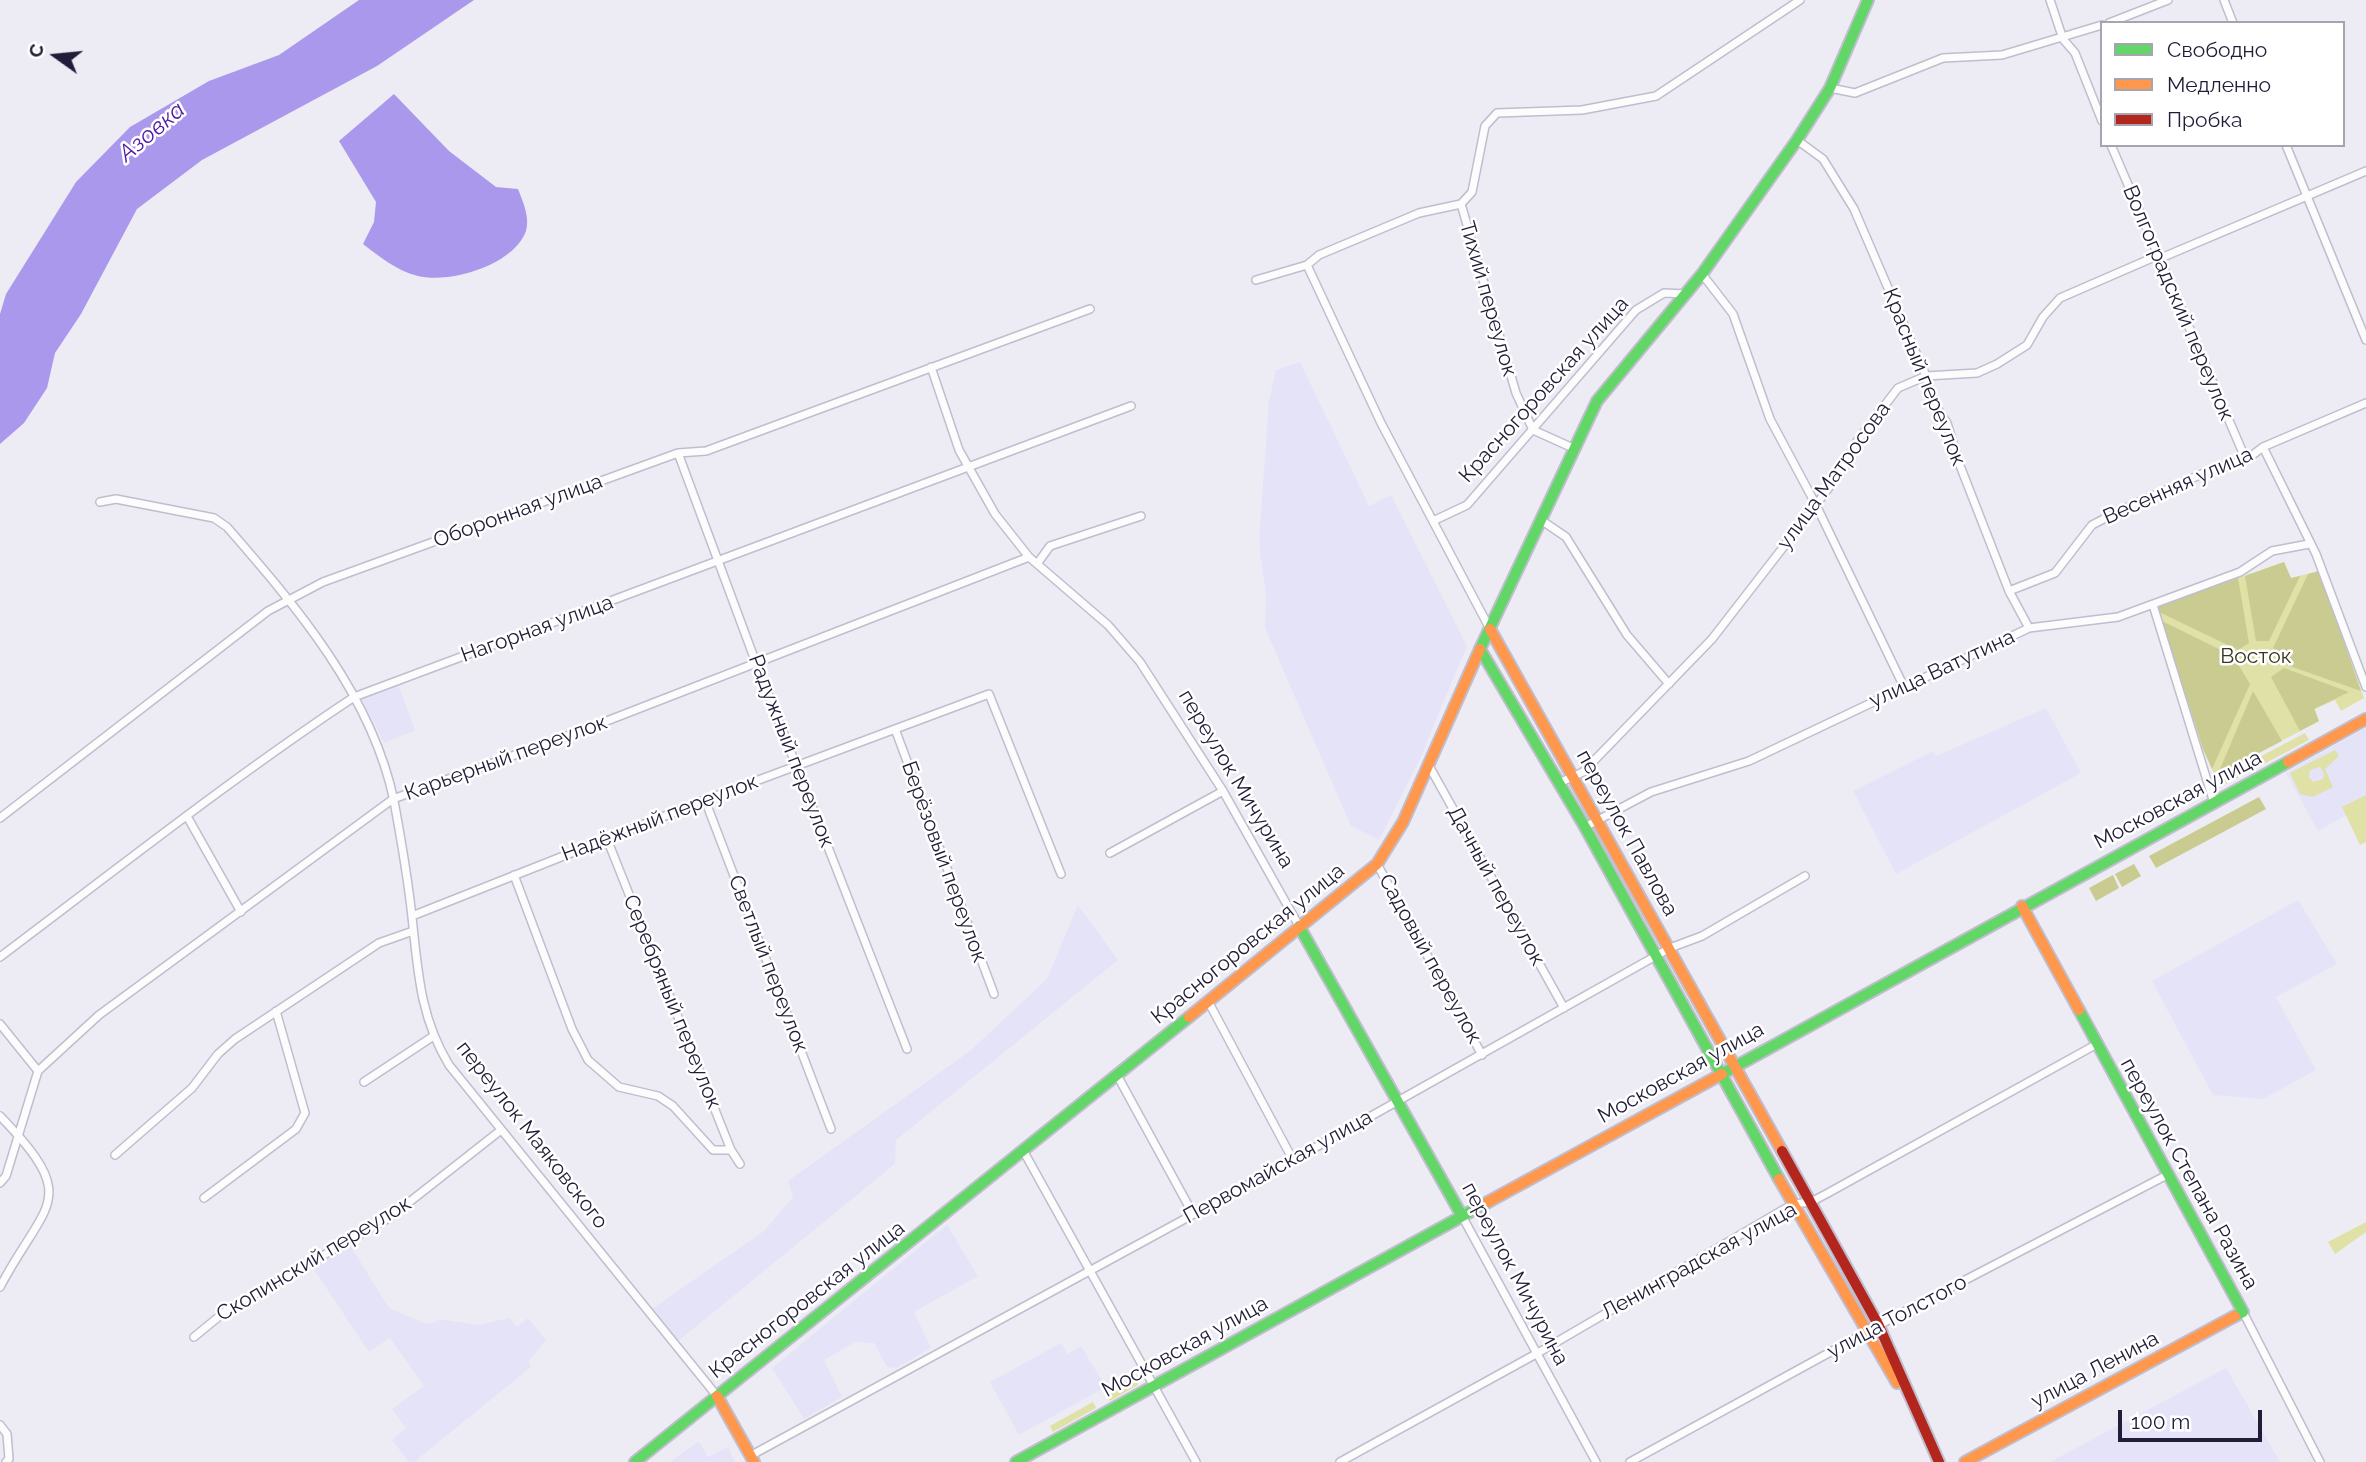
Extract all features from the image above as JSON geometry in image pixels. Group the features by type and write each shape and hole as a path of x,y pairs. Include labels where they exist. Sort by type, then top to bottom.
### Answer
{"street":[{"path":"1256,280 1307,265 1319,255 1419,213 1461,204 1472,192 1485,127 1497,113 1583,110 1656,96 1800,0"},
{"name":"Красногоровская улица","path":"635,1462 1024,1152 1377,864 1403,822 1480,649 1597,401 1702,274 1797,140 1830,88 1868,0"},
{"path":"2050,0 2063,39 2075,53 2100,116"},
{"path":"2114,21 2168,0"},
{"path":"2224,0 2232,21"},
{"path":"1830,88 1855,93 1943,58 2002,55 2063,39 2100,26"},
{"name":"Красный переулок","path":"1797,140 1823,159 1854,209 1926,376 1933,402 1947,423 1959,463 2009,591 2029,628"},
{"name":"Волгоградский переулок","path":"2112,147 2246,460"},
{"path":"2287,147 2366,341"},
{"name":"улица Матросова","path":"1559,783 1583,772 1712,639 1816,505 1844,467 1855,444 1898,388 1926,376 1977,373 1997,364 2027,345 2043,317 2060,298 2366,171"},
{"name":"Тихий переулок","path":"1461,204 1499,341 1516,393 1534,430"},
{"name":"переулок Павлова","path":"1307,265 1381,423 1490,629 1736,1065 1879,1326 1939,1462"},
{"path":"1702,274 1733,314 1770,419 1816,505 1904,687"},
{"name":"Красногоровская улица","path":"1433,521 1467,505 1636,310 1664,293 1686,294"},
{"name":"Оборонная улица","path":"0,818 268,611 323,582 678,453 706,452 1090,309"},
{"name":"переулок Мичурина","path":"931,367 968,467 995,514 1029,557 1108,625 1140,662 1223,791 1398,1100 1595,1462"},
{"name":"Весенняя улица","path":"2009,591 2055,573 2092,525 2213,469 2246,460 2263,447 2366,404"},
{"name":"Нагорная улица","path":"0,957 188,818 258,761 354,697 1131,406"},
{"path":"1534,430 1573,448"},
{"path":"2263,447 2316,554 2366,687"},
{"name":"Радужный переулок","path":"678,453 756,663 907,1049"},
{"name":"переулок Маяковского","path":"100,502 116,499 214,518 227,527 291,600 369,724 393,799 420,986 432,1037 449,1065 717,1396 752,1459"},
{"path":"1037,564 1050,546 1142,516"},
{"path":"1541,520 1566,537 1627,635 1669,684"},
{"name":"улица Ватутина","path":"1585,827 1651,792 1749,761 2029,628 2118,617 2240,572 2272,551 2309,544"},
{"name":"Карьерный переулок","path":"0,1182 6,1176 38,1071 99,1016 393,799 1029,557"},
{"path":"2153,605 2214,803"},
{"name":"переулок Павлова","path":"1480,649 1585,827 1793,1204 1917,1417"},
{"name":"Надёжный переулок","path":"412,916 705,800 989,694 1061,874"},
{"name":"Московская улица","path":"1016,1462 2366,719"},
{"name":"Берёзовый переулок","path":"895,729 994,994"},
{"name":"Дачный переулок","path":"1428,764 1564,1008"},
{"path":"1110,853 1223,791"},
{"name":"Светлый переулок","path":"705,800 831,1129"},
{"path":"188,818 241,912"},
{"name":"Серебряный переулок","path":"607,839 731,1150 740,1164"},
{"name":"Садовый переулок","path":"1377,864 1482,1055"},
{"path":"514,875 572,1029 588,1060 619,1087 658,1096 673,1106 713,1150 731,1150"},
{"name":"Первомайская улица","path":"752,1459 1670,948 1702,936 1805,876"},
{"name":"переулок Степана Разина","path":"2022,906 2243,1312 2320,1462"},
{"path":"115,1155 192,1088 218,1054 276,1011 379,943 413,931"},
{"path":"1208,1001 1293,1160"},
{"path":"204,1198 296,1129 305,1113 276,1011"},
{"path":"0,1024 38,1071"},
{"path":"364,1082 432,1037"},
{"name":"Ленинградская улица","path":"1340,1462 1536,1354 1793,1204 1811,1202 2097,1044"},
{"path":"1116,1075 1193,1214"},
{"path":"0,1116 35,1155 50,1183 51,1197 42,1218 0,1287"},
{"name":"Скопинский переулок","path":"194,1337 227,1310 389,1218 501,1130"},
{"path":"1024,1152 1196,1462"},
{"name":"улица Толстого","path":"1630,1462 1879,1326 2167,1175"},
{"name":"улица Ленина","path":"1965,1462 2243,1312"},
{"path":"0,1425 7,1434 9,1459 6,1462"}],"shaded area":[{"path":"1300,362 1369,506 1391,495 1467,646 1419,761 1379,840 1351,826 1265,628 1266,596 1259,542 1269,401 1276,370"},
{"path":"395,676 415,730 384,743 358,691"},
{"path":"2046,708 2081,773 1896,874 1853,791 1933,751 1936,756"},
{"path":"2366,728 2366,804 2318,831 2286,773"},
{"path":"2298,900 2337,964 2276,997 2316,1070 2263,1099 2213,1095 2152,981"},
{"path":"1078,905 1118,960 896,1140 895,1164 677,1342 652,1309 764,1231 793,1197 788,1181 970,1051 1047,979"},
{"path":"947,1225 978,1276 914,1312 931,1348 896,1368 887,1367 874,1343 855,1342 824,1360 842,1397 804,1419 772,1368"},
{"path":"350,1245 389,1308 426,1324 439,1319 478,1325 509,1318 517,1327 528,1318 546,1340 529,1361 531,1367 414,1462 409,1462 392,1440 406,1428 392,1409 424,1386 390,1338 369,1352 313,1268"},
{"path":"1061,1343 1067,1354 1081,1346 1106,1387 1019,1435 990,1382"},
{"path":"2226,1368 2280,1462 2050,1462"},
{"path":"699,1441 708,1457 728,1447 735,1462 670,1462"}],"green space":[{"name":"Восток","path":"2284,562 2291,578 2319,571 2364,698 2341,711 2335,700 2315,709 2319,721 2215,776 2203,749 2157,606"},
{"path":"2284,562 2291,578 2300,576 2269,641 2256,641 2245,576"},
{"path":"2319,571 2361,691 2281,663 2273,648 2308,574"},
{"path":"2238,578 2249,643 2238,650 2159,612 2157,606"},
{"path":"2162,621 2233,656 2250,684 2212,769 2203,749"},
{"path":"2284,668 2349,692 2314,709 2319,721 2300,731 2271,677"},
{"path":"2253,691 2282,741 2218,774"},
{"path":"2305,733 2309,740 2226,784 2222,777"},
{"path":"2335,750 2339,756 2325,769 2333,787 2313,797 2300,794 2290,773","holes":["2320,767 2324,773 2323,779 2313,782 2309,777 2310,770"]},
{"path":"2366,795 2366,842 2360,845 2342,807"},
{"path":"2259,797 2266,809 2156,868 2149,856"},
{"path":"2134,864 2141,876 2122,887 2115,874"},
{"path":"2113,875 2119,888 2096,901 2089,888"},
{"path":"2366,1222 2366,1232 2335,1254 2328,1242"},
{"path":"1135,1379 1138,1385 1110,1401 1107,1395"},
{"path":"1093,1402 1096,1408 1053,1432 1050,1426"}],"water":[{"name":"Азовка","path":"359,0 474,0 377,66 202,160 137,209 81,314 55,353 47,388 24,423 0,444 0,314 6,294 76,182 130,127 209,81 279,55"},
{"path":"394,94 449,151 496,187 518,189 527,226 519,243 509,254 480,269 431,278 403,271 363,244 374,222 376,202 339,141"}],"traffic: fast":[{"path":"1480,649 1597,401 1702,274 1797,140 1830,88 1868,0"},
{"path":"1480,649 1585,827 1779,1179"},
{"path":"1722,1074 2288,762"},
{"path":"1299,926 1462,1216"},
{"path":"2079,1010 2243,1312 2235,1316"},
{"path":"635,1462 1189,1017"},
{"path":"1016,1462 1488,1202"}],"traffic: slow":[{"path":"1490,629 1782,1151"},
{"path":"1189,1017 1377,864 1403,822 1480,649"},
{"path":"2288,762 2366,719"},
{"path":"2022,906 2079,1010"},
{"path":"1488,1202 1722,1074"},
{"path":"1779,1179 1897,1383"},
{"path":"1965,1462 2235,1316"},
{"path":"717,1396 754,1462"}],"traffic: jam":[{"path":"1782,1151 1879,1326 1939,1462"}]}
